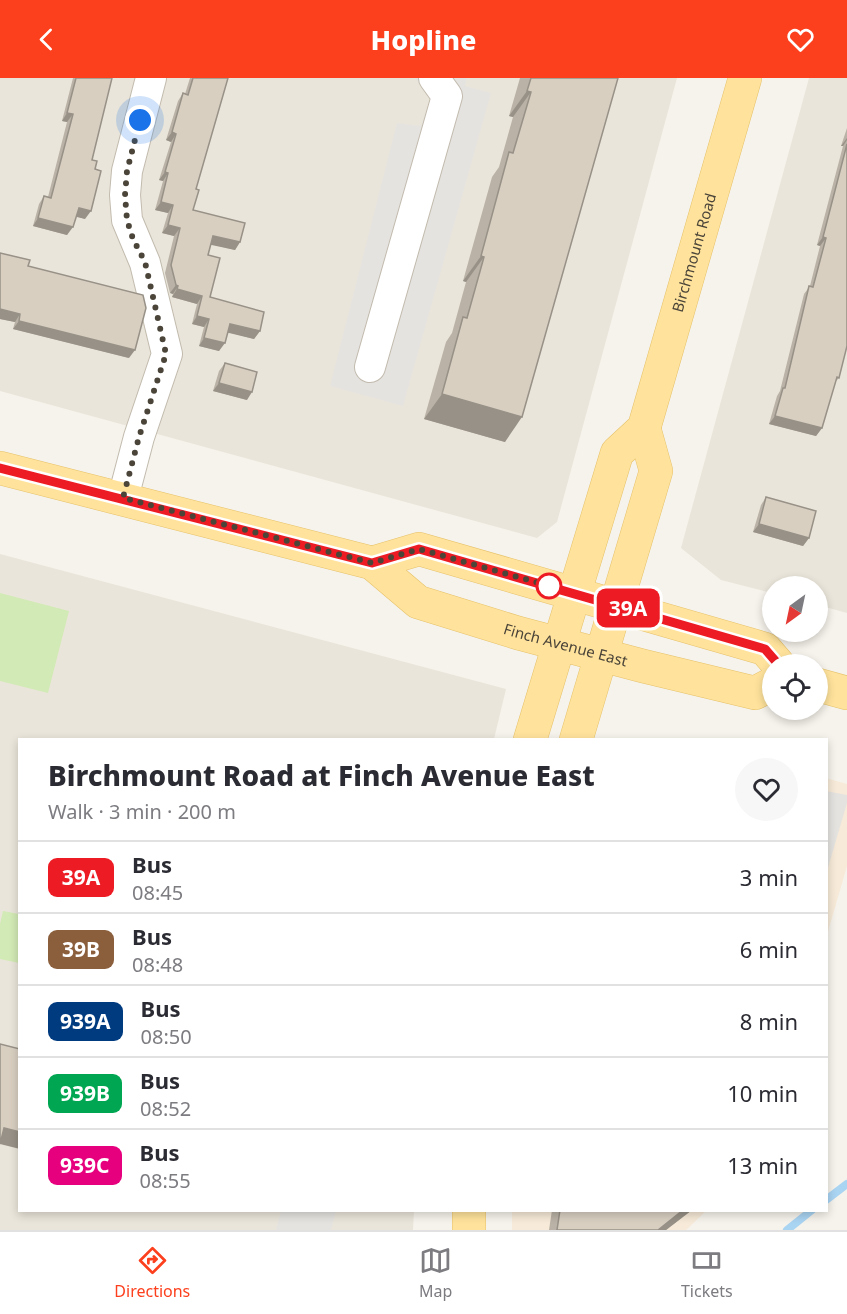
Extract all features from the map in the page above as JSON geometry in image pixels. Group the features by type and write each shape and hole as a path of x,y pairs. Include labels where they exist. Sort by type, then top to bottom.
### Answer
{"main road":[{"name":"Birchmount Road","path":"644,428 744,78"},
{"path":"531,738 617,453 644,428 656,471 577,738"},
{"name":"Finch Avenue East","path":"0,468 372,563 418,602 518,633 754,693 762,689"},
{"path":"372,563 419,549 765,649 769,654"},
{"path":"828,688 847,693"},
{"path":"469,1212 469,1230"}],"lane":[{"path":"123,498 139,437 166,354 145,262 133,239 126,212 127,171 151,78"},
{"path":"370,367 447,96 434,78"}],"shaded area":[{"path":"0,78 677,78 557,522 537,538 0,391"},
{"path":"415,78 467,78 465,86 491,93 403,406 330,386 397,123 421,126 431,99"},
{"path":"809,78 847,78 847,613 828,608 828,576 762,576 762,590 721,580 681,548"},
{"path":"0,554 506,689 494,738 18,738 18,1212 414,1212 413,1230 0,1230"},
{"path":"828,779 847,784 847,866 828,932"},
{"path":"828,791 847,795 847,803 828,868"},
{"path":"280,1212 336,1212 331,1230 276,1230"},
{"path":"512,1212 705,1212 686,1230 512,1230"}],"green space":[{"path":"0,593 69,611 48,693 0,681"},
{"path":"3,911 18,914 18,963 0,959 0,924"}],"building":[{"path":"76,78 112,78 92,160 97,161 95,169 101,171 91,211 79,208 73,227 38,218 44,196 51,198 73,114 67,113"},
{"path":"193,78 228,78 196,189 199,190 193,210 245,223 240,242 213,236 208,255 220,258 210,297 264,312 260,331 230,324 225,343 204,338 209,319 197,316 202,296 177,289 171,265 180,228 168,225 173,205 161,202 168,173 165,172 176,134 172,132 183,93 188,95"},
{"path":"531,78 618,78 522,417 442,394 463,317 467,318 484,257 481,256 509,152 513,153 531,92 527,91"},
{"path":"847,144 847,346 822,428 775,416 783,388 785,388 809,286 813,287 826,238 823,237"},
{"path":"0,253 30,260 28,266 143,295 146,308 135,350 19,321 20,314 0,309"},
{"path":"225,363 257,372 252,392 219,383"},
{"path":"766,497 816,511 809,538 759,524"},
{"path":"0,1044 18,1048 18,1132 4,1128 0,1144"},
{"path":"560,1212 680,1212 658,1230 557,1230"}],"waterway":[{"path":"828,1198 847,1184"},
{"path":"787,1230 810,1212"}],"bus line":[{"name":"39A","path":"0,468 372,563 419,549 656,616 765,649 769,654"}],"route":[{"path":"140,120 127,171 125,195 127,220 133,239 145,262 166,354 139,437 123,498 372,563 419,549 553,587 549,586"}]}
